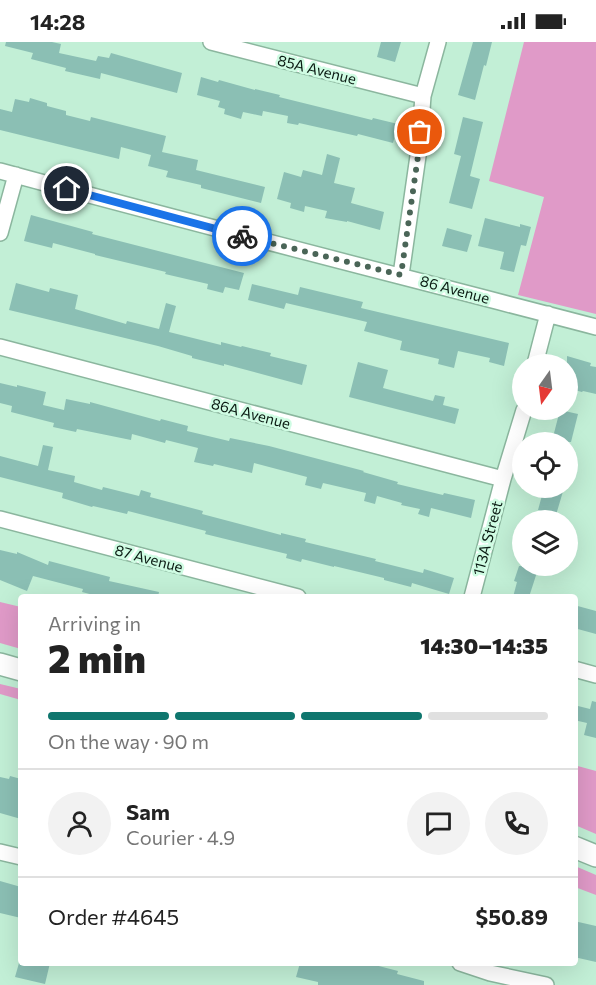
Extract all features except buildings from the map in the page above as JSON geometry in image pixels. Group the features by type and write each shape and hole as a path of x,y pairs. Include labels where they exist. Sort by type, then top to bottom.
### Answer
{"main road":[{"path":"0,664 18,669"},
{"path":"578,849 596,856"}],"street":[{"name":"85A Avenue","path":"211,42 423,96"},
{"path":"401,275 419,149 423,96 438,42"},
{"name":"86 Avenue","path":"0,171 596,327"},
{"path":"0,232 16,175"},
{"path":"538,354 548,314"},
{"name":"86A Avenue","path":"0,347 503,479"},
{"name":"113A Street","path":"473,594 521,420"},
{"name":"87 Avenue","path":"0,519 287,594"},
{"path":"578,670 596,675"},
{"path":"0,852 18,856"},
{"path":"468,966 490,974 546,985"}],"shaded area":[{"path":"524,42 596,42 596,314 518,295 544,197 489,181"},
{"path":"0,602 18,606 18,648 0,643"},
{"path":"0,684 18,688 18,699 0,694"},
{"path":"578,766 596,771 596,834 578,826"},
{"path":"578,867 596,875 596,895 578,888"}],"way so far":[{"path":"242,236 401,275 420,132"}],"route":[{"path":"67,189 242,236"}]}
